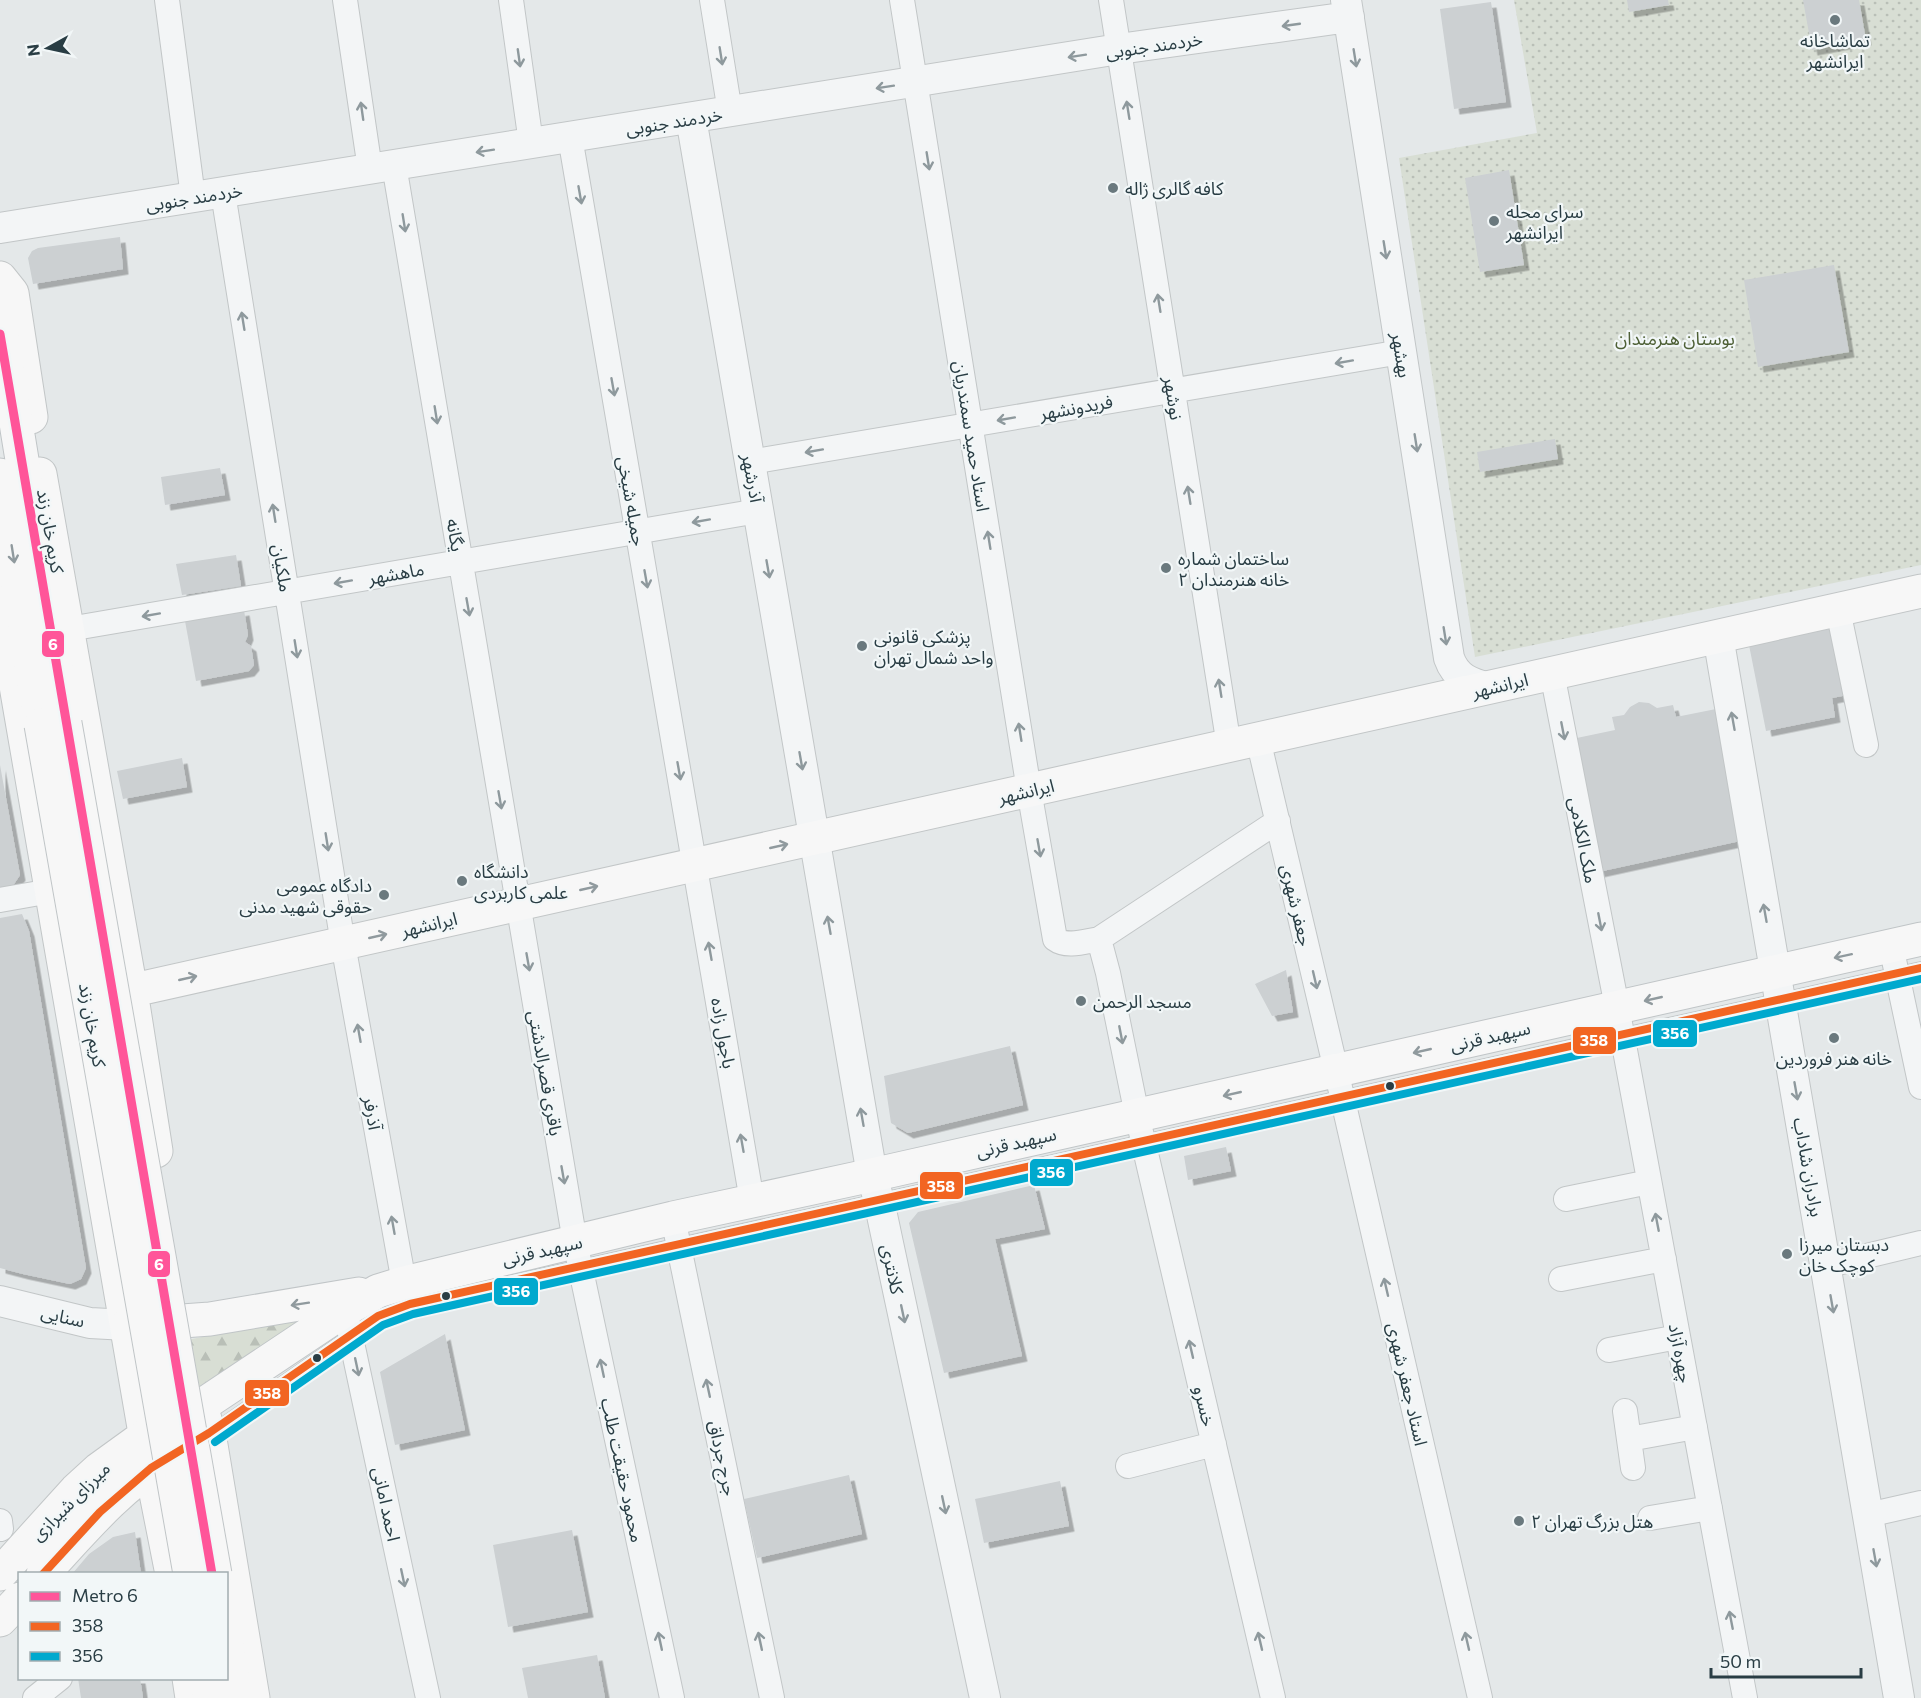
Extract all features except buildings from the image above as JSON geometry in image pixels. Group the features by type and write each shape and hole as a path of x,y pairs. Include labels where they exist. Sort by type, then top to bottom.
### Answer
{"main road":[{"name":"کریم خان زند","path":"0,278 12,293 40,471 131,991 184,1321"},
{"name":"کریم خان زند","path":"0,325 53,724 190,1572"},
{"name":"کریم خان زند","path":"0,475 53,724 215,1572"},
{"name":"ایرانشهر","path":"71,1004 1921,591"},
{"name":"کریم خان زند","path":"0,593 151,1468 172,1572"},
{"name":"سپهبد قرنی","path":"146,1435 205,1420 348,1323 391,1287 578,1254 676,1232 752,1201 875,1188 1778,985 1903,953"},
{"path":"127,1325 210,1319 391,1287"},
{"path":"205,1420 253,1698"},
{"name":"میرزای شیرازی","path":"45,1572 100,1512 205,1420"},
{"name":"میرزای شیرازی","path":"0,1574 76,1490 99,1469 146,1435"},
{"path":"161,1521 169,1494 173,1490 189,1485 198,1484 210,1488 222,1510"},
{"path":"0,1620 18,1601"},
{"path":"228,1652 236,1698"},
{"path":"189,1680 192,1698"},
{"path":"207,1680 210,1698"}],"street":[{"path":"167,0 194,197"},
{"name":"یگانه","path":"345,0 382,167 460,562 518,904"},
{"path":"511,0 531,143"},
{"path":"712,0 730,112"},
{"name":"استاد حمید سمندریان","path":"902,0 1055,939 1060,943 1068,944 1100,939"},
{"name":"نوشهر","path":"1111,0 1173,391 1243,742"},
{"name":"خردمند جنوبی","path":"0,228 1119,49 1348,8"},
{"name":"بهشهر","path":"1348,8 1449,658 1461,677 1489,688"},
{"name":"آذرشهر","path":"691,118 814,838"},
{"name":"جمیله شیخی","path":"570,137 695,865"},
{"name":"ملکیان","path":"223,192 343,944"},
{"name":"فریدونشهر","path":"750,462 1401,352"},
{"name":"ماهشهر","path":"69,629 758,511"},
{"path":"1838,610 1866,745"},
{"name":"برادران شاداب","path":"1719,636 1899,1698"},
{"name":"ملک الکلامی","path":"1552,674 1619,1020"},
{"name":"جعفر شهری","path":"1243,742 1278,821 1339,1083"},
{"path":"1100,939 1278,821"},
{"name":"کلانتری","path":"814,838 875,1188 985,1698"},
{"name":"باجول زاده","path":"695,865 752,1201"},
{"path":"0,900 51,891"},
{"name":"باقری قصرالدشتی","path":"518,904 578,1254"},
{"name":"خسرو","path":"1100,939 1140,1128 1273,1698"},
{"name":"آذرفر","path":"343,944 391,1287"},
{"path":"1903,953 1921,1087"},
{"name":"چهره آزاد","path":"1619,1020 1745,1698"},
{"name":"استاد جعفر شهری","path":"1339,1083 1480,1698"},
{"path":"1566,1199 1649,1182"},
{"name":"جرج جرداق","path":"676,1232 772,1698"},
{"path":"1825,1266 1921,1243"},
{"name":"محمود حقیقت طلب","path":"578,1254 672,1698"},
{"path":"1561,1280 1664,1259"},
{"name":"سنایی","path":"0,1301 90,1323 127,1325"},
{"name":"احمد امانی","path":"348,1323 428,1698"},
{"path":"1610,1350 1678,1337"},
{"path":"1625,1411 1633,1468"},
{"path":"1629,1439 1695,1427"},
{"path":"1128,1466 1214,1444"},
{"path":"1868,1515 1921,1503"},
{"path":"1650,1518 1710,1508"},
{"path":"36,1698 58,1680"}],"lane":[{"path":"1903,953 1921,968"},
{"path":"676,1232 875,1188"},
{"path":"348,1323 378,1316 410,1304 578,1254"}],"green space":[{"name":"بوستان هنرمندان","path":"1514,0 1921,0 1921,565 1475,657 1399,158 1537,133"},
{"path":"317,1314 192,1396 182,1341"}],"metro line":[{"name":"6","path":"0,334 212,1572"}],"transit line":[{"name":"358","path":"45,1572 100,1512 151,1468 209,1433 378,1316 410,1304 1921,968"},
{"name":"356","path":"215,1442 383,1325 413,1314 1921,979"}],"place":[{"name":"تماشاخانه ایرانشهر","path":"1835,20"},
{"name":"کافه گالری ژاله","path":"1113,188"},
{"name":"سرای محله ایرانشهر","path":"1494,221"},
{"name":"ساختمان شماره ۲ خانه هنرمندان","path":"1166,568"},
{"name":"پزشکی قانونی واحد شمال تهران","path":"862,646"},
{"name":"دانشگاه علمی کاربردی","path":"462,881"},
{"name":"دادگاه عمومی حقوقی شهید مدنی","path":"384,895"},
{"name":"مسجد الرحمن","path":"1081,1001"},
{"name":"خانه هنر فروردین","path":"1834,1038"},
{"name":"دبستان میرزا کوچک خان","path":"1787,1254"},
{"name":"هتل بزرگ تهران ۲","path":"1519,1521"}]}
